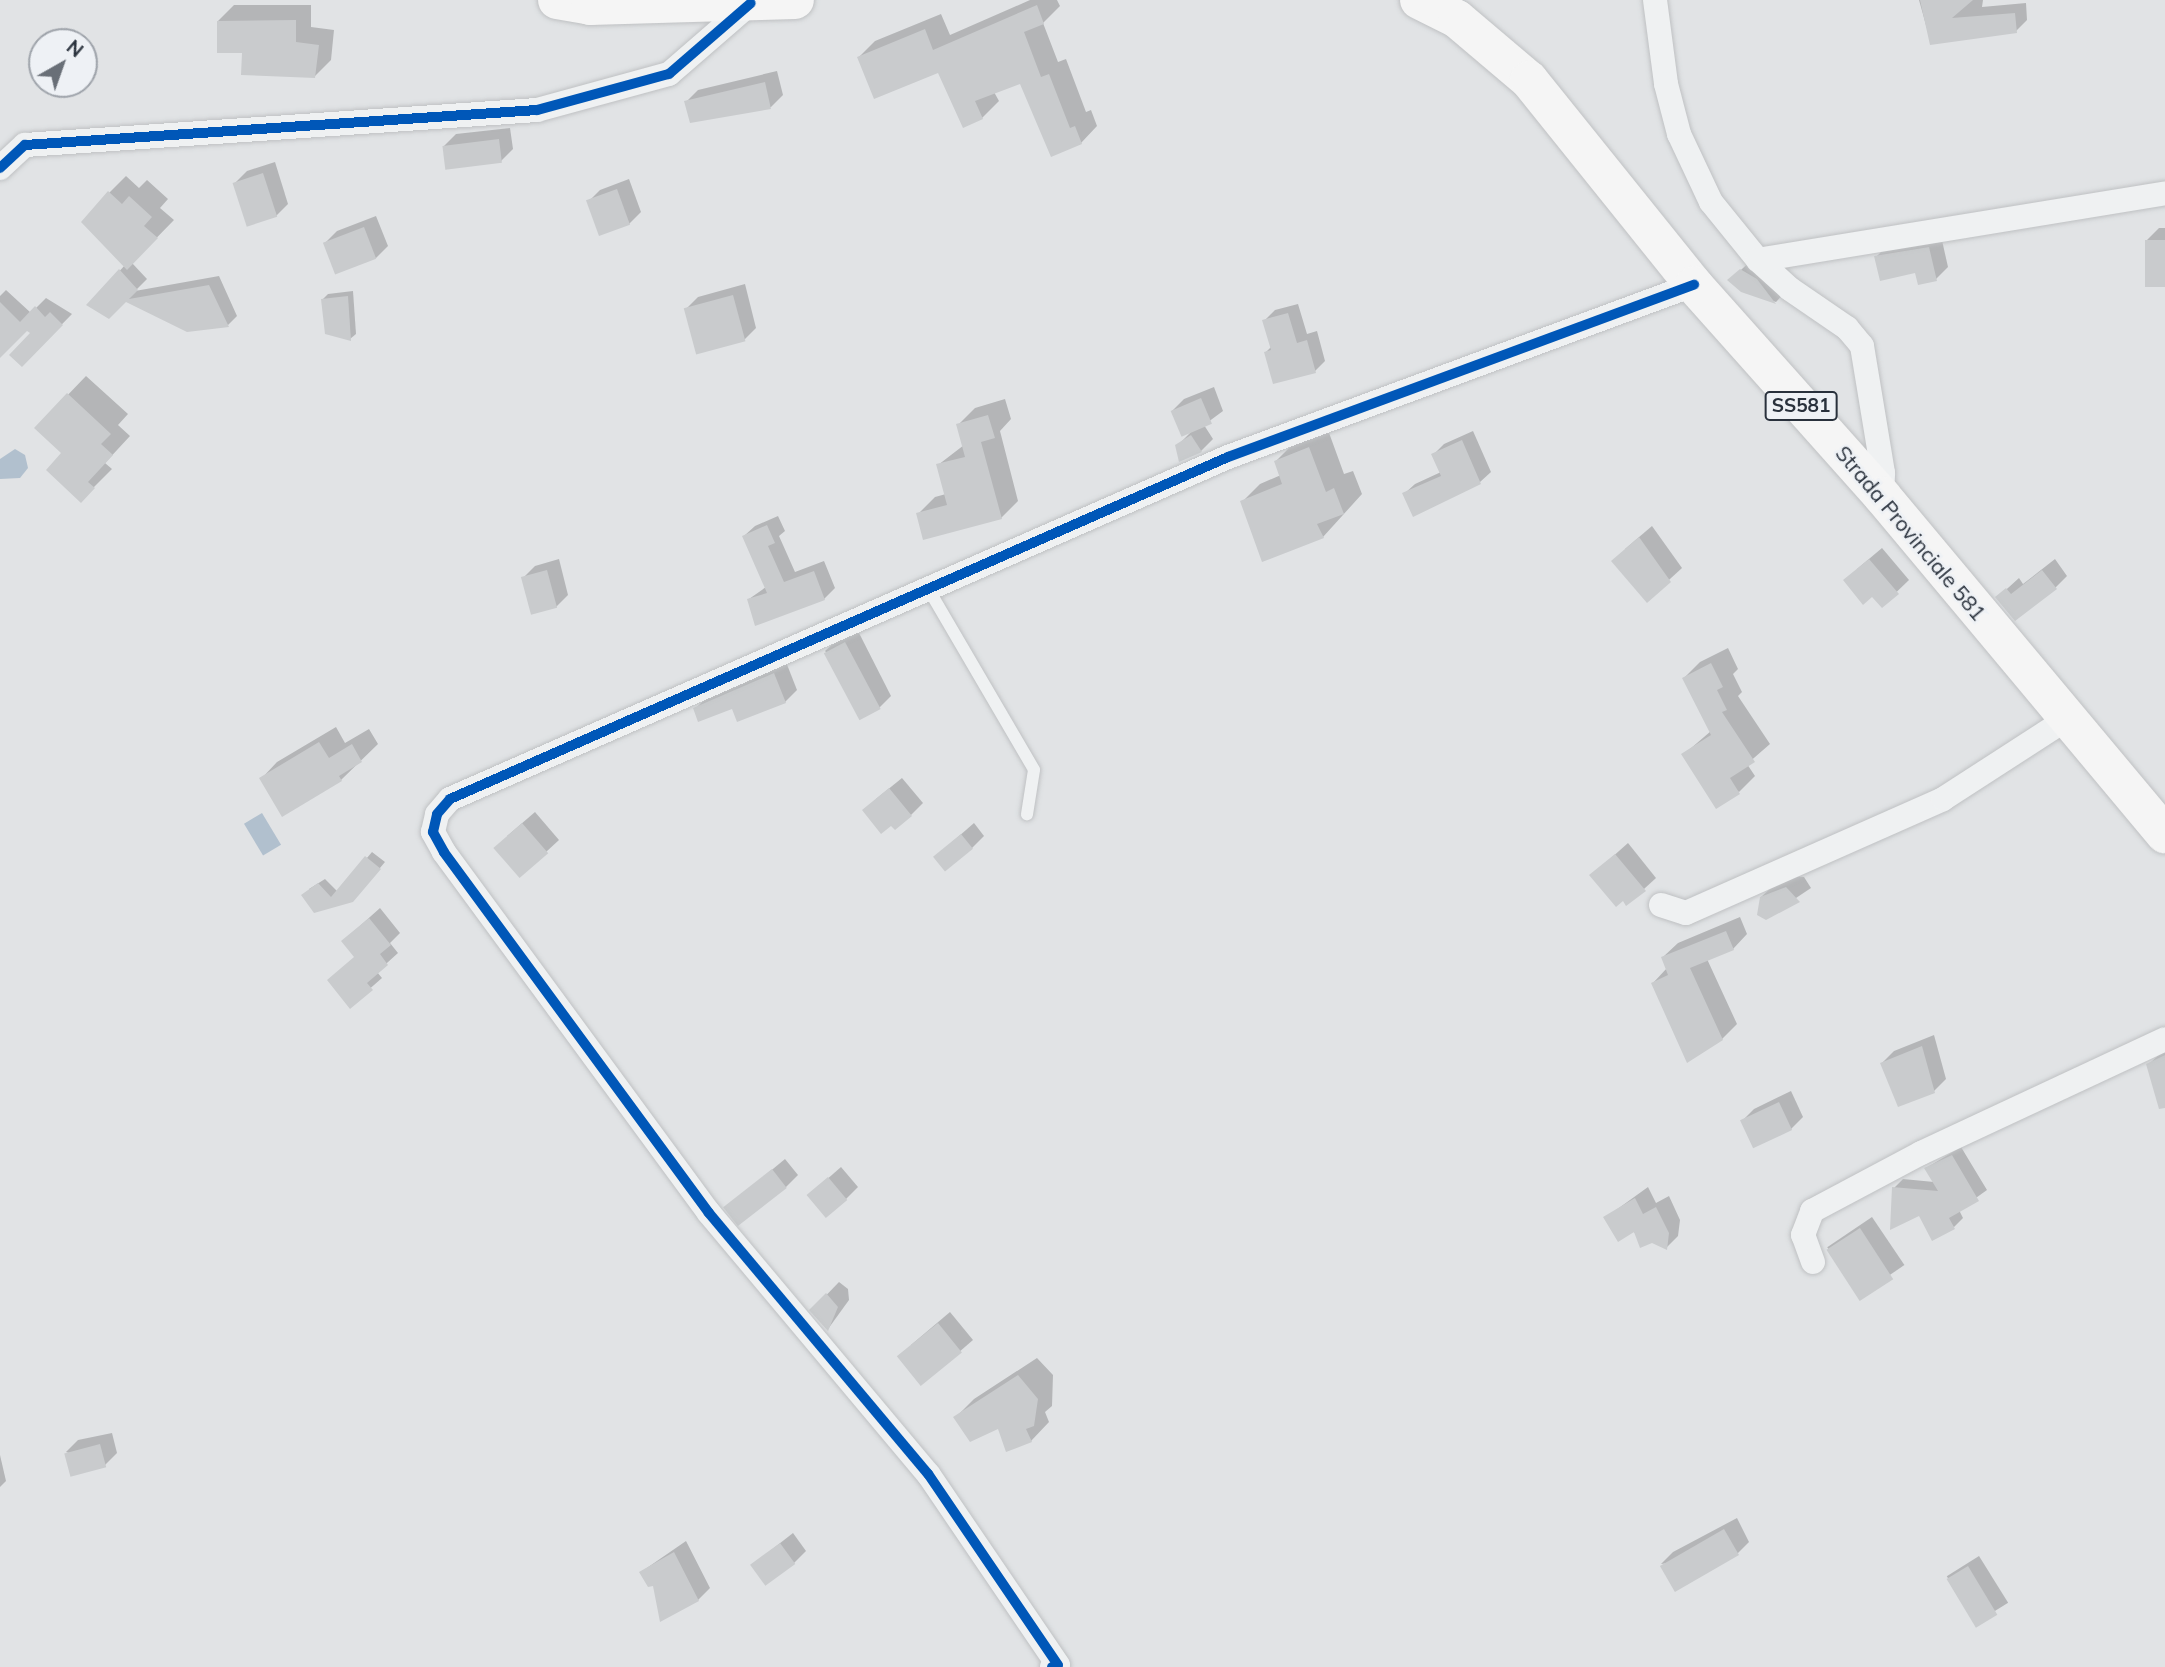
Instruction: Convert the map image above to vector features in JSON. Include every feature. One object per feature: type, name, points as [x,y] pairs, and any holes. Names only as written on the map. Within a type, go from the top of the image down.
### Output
[{"type":"main road","points":[[557,0],[590,6],[795,0]]},
{"type":"main road","name":"Strada Provinciale 581","points":[[1419,0],[1457,19],[1529,80],[1694,285],[1882,496],[2065,720],[2165,834]]},
{"type":"street","points":[[1655,0],[1666,84],[1679,135],[1711,202],[1758,260],[1790,289],[1847,328],[1863,346],[1884,472],[1882,496]]},
{"type":"street","points":[[0,168],[25,145],[537,110],[669,74],[751,3]]},
{"type":"street","points":[[1758,260],[2165,193]]},
{"type":"street","points":[[1052,1667],[1058,1665],[928,1474],[709,1213],[433,832],[437,814],[450,799],[1228,457],[1694,285]]},
{"type":"street","points":[[1661,905],[1686,913],[1943,799],[2065,720]]},
{"type":"street","points":[[1813,1262],[1803,1235],[1812,1211],[1921,1153],[2165,1039]]},
{"type":"lane","points":[[929,590],[1034,770],[1027,814]]},
{"type":"water","points":[[15,449],[25,455],[28,468],[20,478],[0,479],[0,459]]},
{"type":"water","points":[[262,813],[281,845],[263,856],[244,824]]},
{"type":"building","points":[[1920,0],[1973,0],[1952,18],[2015,13],[2017,33],[1930,45]]},
{"type":"building","points":[[1037,5],[1044,24],[1024,32],[1041,77],[1049,74],[1070,128],[1075,126],[1082,144],[1051,157],[1020,84],[975,101],[983,119],[963,128],[938,73],[874,99],[857,57],[925,29],[933,50]]},
{"type":"building","points":[[296,20],[296,42],[319,45],[315,78],[241,75],[242,53],[217,53],[217,21]]},
{"type":"building","points":[[765,82],[771,109],[690,123],[684,101]]},
{"type":"building","points":[[499,139],[502,163],[445,170],[442,146]]},
{"type":"building","points":[[263,173],[277,217],[247,227],[233,183]]},
{"type":"building","points":[[617,189],[630,225],[599,236],[586,200]]},
{"type":"building","points":[[108,191],[122,204],[129,196],[152,217],[144,226],[158,238],[127,270],[81,222]]},
{"type":"building","points":[[364,227],[376,259],[335,275],[323,243]]},
{"type":"building","points":[[2145,240],[2165,240],[2165,287],[2145,287]]},
{"type":"building","points":[[1929,247],[1937,281],[1918,285],[1915,273],[1880,281],[1874,256]]},
{"type":"building","points":[[119,269],[138,290],[129,299],[209,285],[229,327],[187,332],[126,302],[109,319],[86,305]]},
{"type":"building","points":[[1740,269],[1757,279],[1776,304],[1741,292],[1727,280]]},
{"type":"building","points":[[733,295],[745,341],[696,355],[684,308]]},
{"type":"building","points":[[348,296],[351,341],[325,334],[321,299]]},
{"type":"building","points":[[0,302],[20,322],[35,306],[45,317],[50,312],[63,325],[22,367],[9,355],[30,333],[27,331],[0,358]]},
{"type":"building","points":[[1288,313],[1297,343],[1307,340],[1316,373],[1273,384],[1264,352],[1271,350],[1262,320]]},
{"type":"building","points":[[67,393],[111,434],[101,444],[113,455],[88,482],[95,488],[81,503],[46,470],[61,453],[34,428]]},
{"type":"building","points":[[1201,398],[1212,424],[1182,437],[1171,411]]},
{"type":"building","points":[[988,415],[995,438],[981,442],[1002,519],[923,540],[916,513],[947,505],[936,464],[965,457],[956,424]]},
{"type":"building","points":[[1191,435],[1202,452],[1179,462],[1175,445]]},
{"type":"building","points":[[1462,440],[1481,484],[1413,517],[1402,493],[1441,476],[1431,454]]},
{"type":"building","points":[[1309,447],[1326,492],[1334,488],[1344,514],[1317,524],[1324,538],[1262,562],[1240,501],[1282,484],[1274,461]]},
{"type":"building","points":[[767,525],[775,543],[768,546],[784,582],[814,571],[825,600],[755,626],[747,599],[767,593],[742,536]]},
{"type":"building","points":[[1639,537],[1671,582],[1647,603],[1611,561]]},
{"type":"building","points":[[1869,559],[1899,594],[1882,608],[1872,597],[1863,605],[1843,580]]},
{"type":"building","points":[[547,570],[557,608],[531,615],[521,577]]},
{"type":"building","points":[[2042,570],[2057,589],[2015,621],[1995,597],[2006,588],[2011,594]]},
{"type":"building","points":[[845,642],[881,709],[859,720],[824,653]]},
{"type":"building","points":[[1711,663],[1723,687],[1717,690],[1727,710],[1722,712],[1755,762],[1730,778],[1740,794],[1716,809],[1681,754],[1711,735],[1682,678]]},
{"type":"building","points":[[774,673],[786,703],[737,722],[732,709],[698,722],[693,708]]},
{"type":"building","points":[[319,742],[329,758],[352,744],[362,762],[339,776],[342,781],[282,817],[259,778]]},
{"type":"building","points":[[889,788],[912,816],[895,830],[891,826],[881,834],[862,810]]},
{"type":"building","points":[[522,823],[548,853],[520,878],[493,848]]},
{"type":"building","points":[[961,834],[973,849],[945,871],[933,857]]},
{"type":"building","points":[[1615,854],[1646,891],[1626,906],[1623,901],[1616,907],[1589,875]]},
{"type":"building","points":[[365,856],[381,869],[353,902],[314,913],[301,895],[318,883],[331,897]]},
{"type":"building","points":[[1786,887],[1800,902],[1766,920],[1757,915],[1760,897]]},
{"type":"building","points":[[369,918],[391,945],[380,954],[388,965],[367,983],[373,990],[350,1009],[327,980],[354,957],[341,941]]},
{"type":"building","points":[[1726,931],[1734,950],[1690,968],[1723,1040],[1687,1063],[1651,983],[1668,975],[1661,957]]},
{"type":"building","points":[[1922,1046],[1935,1093],[1898,1107],[1880,1063]]},
{"type":"building","points":[[2165,1055],[2165,1108],[2159,1109],[2146,1064]]},
{"type":"building","points":[[1779,1102],[1792,1130],[1753,1148],[1740,1120]]},
{"type":"building","points":[[1952,1155],[1979,1201],[1949,1218],[1955,1229],[1932,1241],[1919,1216],[1890,1230],[1892,1187],[1938,1191],[1924,1168]]},
{"type":"building","points":[[772,1169],[787,1188],[738,1226],[723,1207]]},
{"type":"building","points":[[828,1177],[847,1200],[826,1218],[807,1195]]},
{"type":"building","points":[[1635,1198],[1643,1214],[1656,1207],[1669,1233],[1667,1250],[1652,1243],[1640,1248],[1634,1232],[1618,1242],[1603,1217]]},
{"type":"building","points":[[1860,1228],[1893,1279],[1860,1301],[1826,1250]]},
{"type":"building","points":[[826,1293],[838,1307],[828,1331],[809,1310]]},
{"type":"building","points":[[938,1323],[962,1353],[921,1386],[897,1356]]},
{"type":"building","points":[[1018,1375],[1038,1399],[1034,1426],[1026,1429],[1032,1442],[1006,1452],[998,1429],[970,1442],[953,1417]]},
{"type":"building","points":[[100,1444],[106,1467],[70,1477],[64,1454]]},
{"type":"building","points":[[1724,1529],[1739,1555],[1675,1592],[1660,1566]]},
{"type":"building","points":[[780,1543],[795,1564],[765,1586],[750,1565]]},
{"type":"building","points":[[674,1552],[699,1601],[660,1622],[653,1586],[648,1587],[639,1572]]},
{"type":"building","points":[[1968,1566],[1997,1615],[1976,1628],[1947,1579]]},
{"type":"cycle path","points":[[0,168],[25,145],[537,110],[669,74],[751,3]]},
{"type":"cycle path","points":[[1052,1667],[1058,1665],[928,1474],[709,1213],[444,852],[433,832],[437,814],[450,799],[1228,457],[1694,285]]}]
